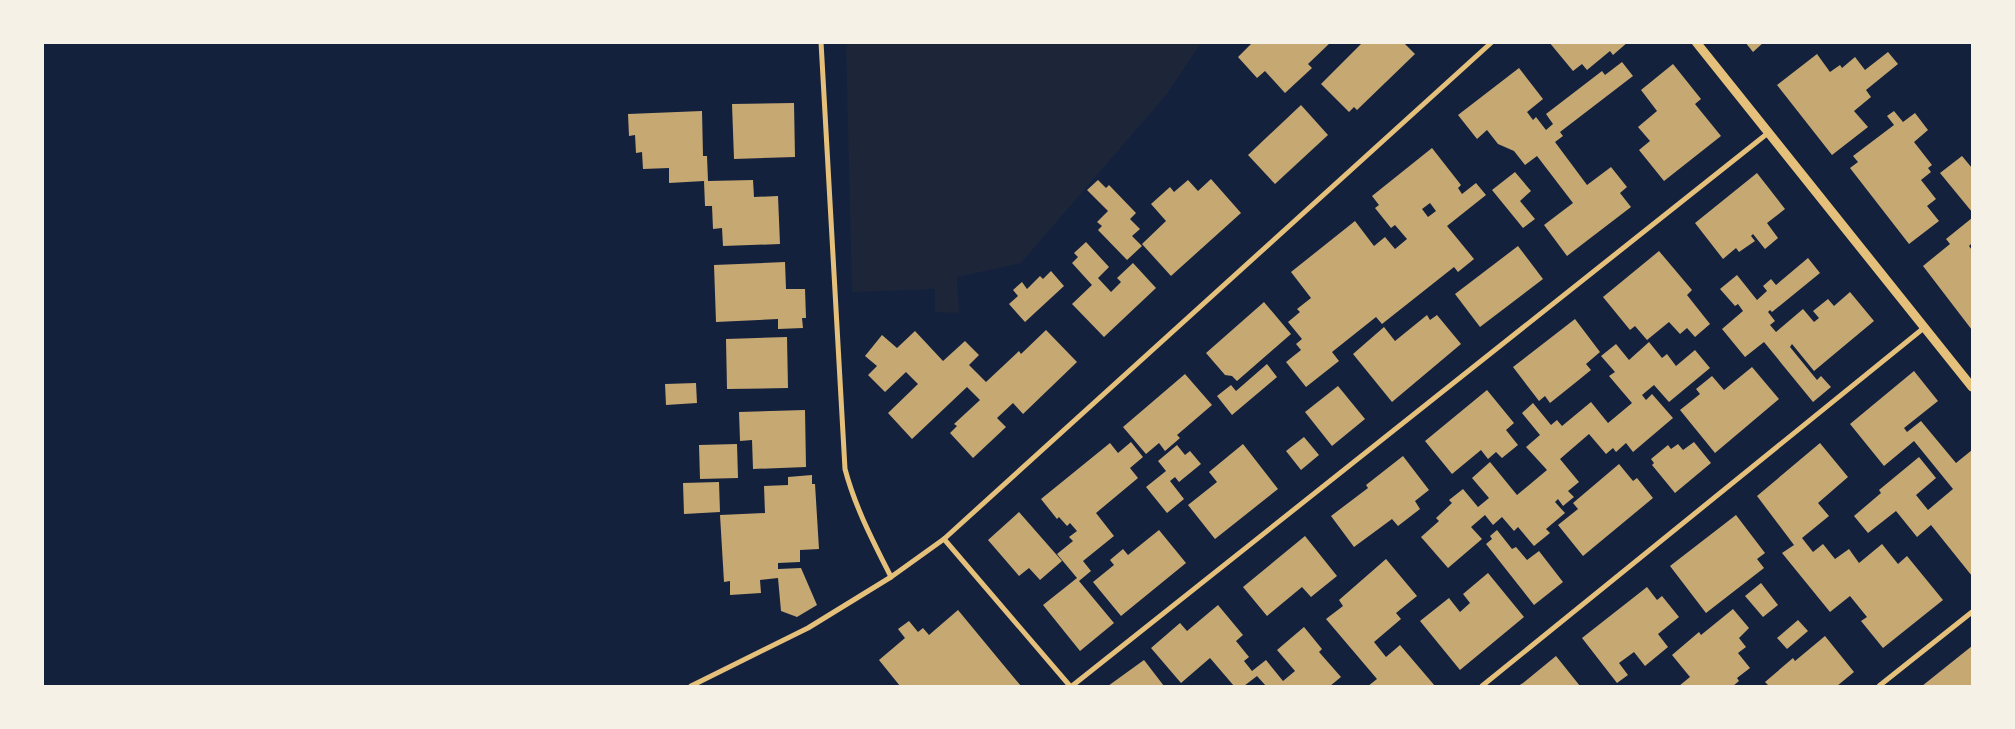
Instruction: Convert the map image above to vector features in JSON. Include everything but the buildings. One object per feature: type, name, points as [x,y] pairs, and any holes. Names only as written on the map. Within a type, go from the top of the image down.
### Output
[{"type":"street","points":[[821,42],[846,468],[852,495],[860,515],[892,576]]},
{"type":"street","points":[[691,686],[808,628],[892,576],[944,539],[1492,42]]},
{"type":"street","points":[[1696,42],[1972,386]]},
{"type":"street","points":[[944,539],[1071,686],[1768,133]]},
{"type":"street","points":[[1482,686],[1925,327]]},
{"type":"street","points":[[1879,686],[1972,612]]},
{"type":"shaded area","points":[[846,42],[1201,43],[1166,95],[1021,263],[957,277],[959,313],[935,312],[935,289],[852,292]]}]
